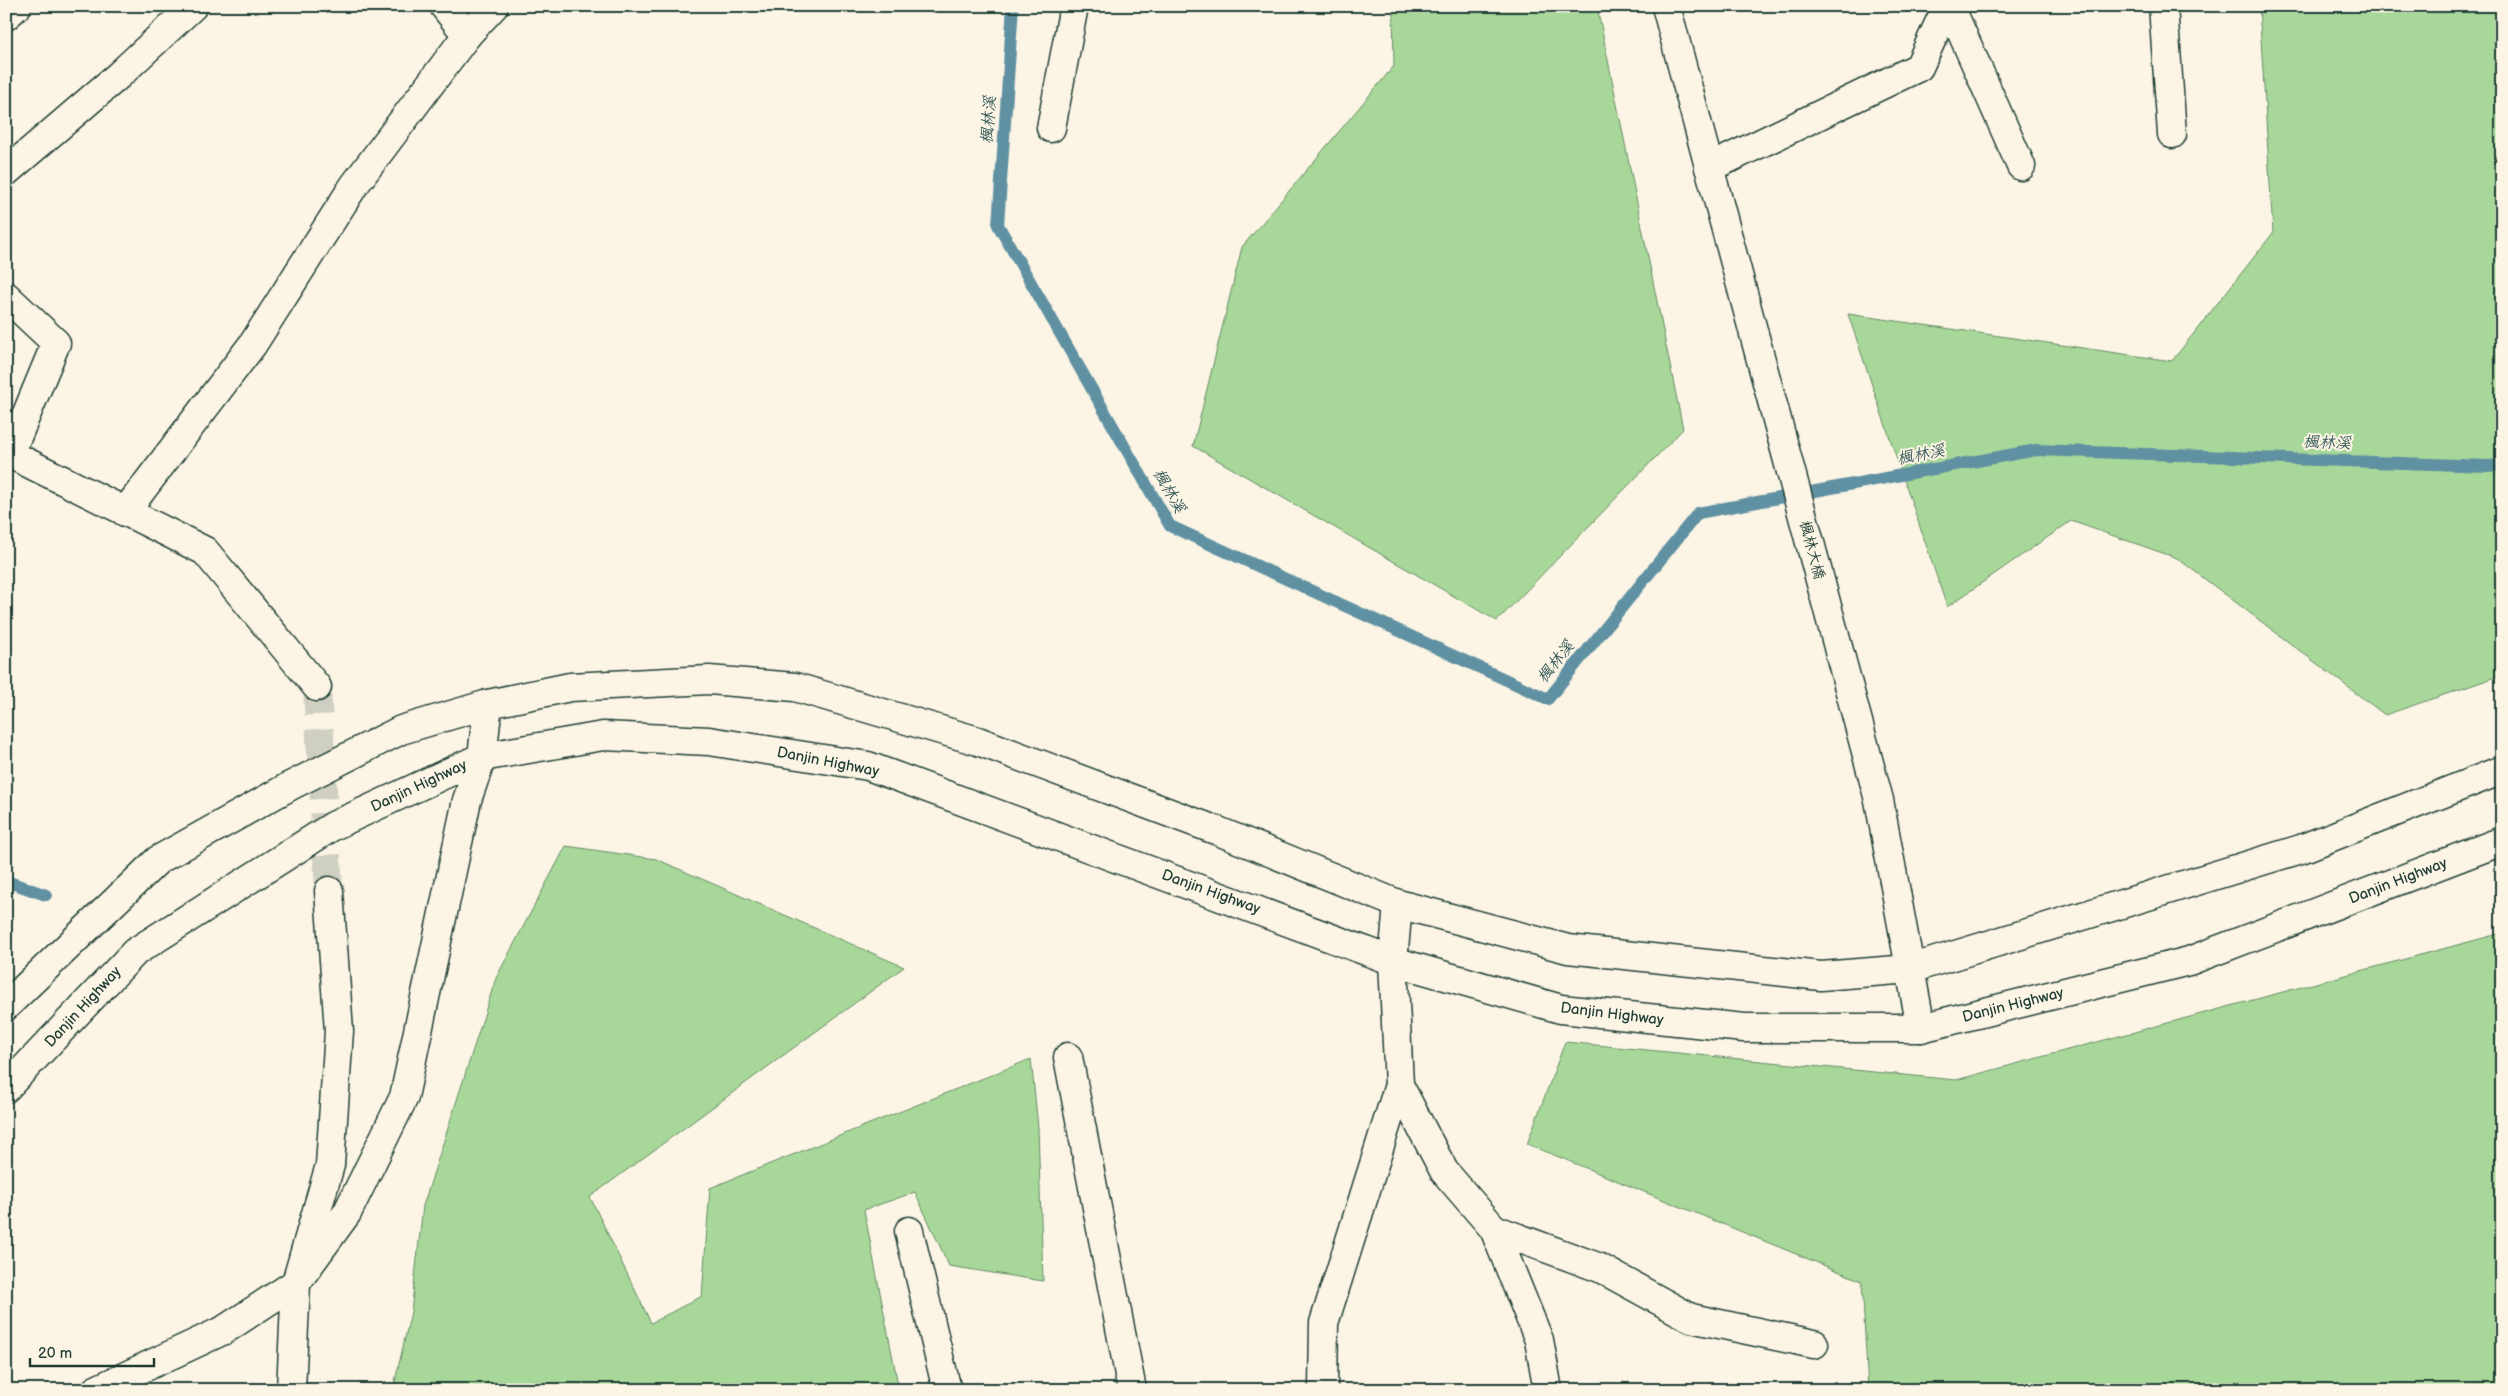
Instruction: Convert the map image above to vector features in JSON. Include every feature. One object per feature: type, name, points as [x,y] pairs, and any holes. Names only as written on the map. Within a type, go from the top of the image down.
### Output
[{"type":"main road","points":[[6,16],[17,6]]},
{"type":"main road","points":[[6,172],[118,75],[193,6]]},
{"type":"main road","points":[[444,6],[468,35]]},
{"type":"main road","points":[[125,512],[253,344],[354,187],[468,35],[494,6]]},
{"type":"main road","points":[[1051,128],[1074,6]]},
{"type":"main road","name":"楓林大橋","points":[[1666,6],[1879,800],[1920,1028]]},
{"type":"main road","points":[[1709,168],[1919,67],[1949,6]]},
{"type":"main road","points":[[1949,6],[2021,166]]},
{"type":"main road","points":[[2163,6],[2172,134]]},
{"type":"main road","points":[[6,296],[56,343],[10,454],[204,551],[317,687]]},
{"type":"main road","points":[[6,1006],[158,860],[290,786],[401,730],[488,704],[570,687],[709,680],[795,687],[978,741],[1218,831],[1398,904],[1568,949],[1822,976],[1910,970],[2301,849],[2502,770]]},
{"type":"main road","points":[[96,1390],[224,1330],[296,1283],[347,1214],[404,1097],[467,800],[482,757],[488,704]]},
{"type":"main road","name":"Danjin Highway","points":[[6,1088],[135,952],[333,826],[482,757],[603,736],[709,741],[868,766],[1393,961],[1561,1009],[1744,1028],[1920,1028],[2189,961],[2502,841]]},
{"type":"main road","points":[[291,1390],[296,1283],[330,1166],[339,1031],[329,891]]},
{"type":"main road","points":[[1323,1390],[1324,1323],[1399,1085],[1393,961],[1398,904]]},
{"type":"main road","points":[[1068,1056],[1132,1390]]},
{"type":"main road","points":[[1399,1085],[1444,1171],[1494,1228],[1539,1340],[1548,1390]]},
{"type":"main road","points":[[1494,1228],[1600,1268],[1691,1318],[1814,1344]]},
{"type":"main road","points":[[909,1231],[947,1390]]},
{"type":"green space","points":[[1393,6],[1597,6],[1683,429],[1497,621],[1193,446],[1242,247],[1394,66]]},
{"type":"green space","points":[[2259,6],[2502,6],[2502,675],[2385,715],[2177,558],[2071,521],[1947,607],[1848,314],[2172,361],[2273,233]]},
{"type":"green space","points":[[566,846],[656,859],[904,967],[590,1197],[651,1323],[702,1296],[710,1188],[1031,1059],[1038,1127],[1043,1281],[949,1266],[915,1192],[864,1210],[899,1390],[393,1390],[411,1312],[423,1206],[496,978]]},
{"type":"green space","points":[[2502,933],[2502,1390],[1868,1390],[1862,1281],[1527,1144],[1565,1042],[1956,1080]]},
{"type":"waterway","name":"楓林溪","points":[[1013,6],[998,225],[1170,526],[1548,699],[1698,513],[2036,450],[2502,465]]},
{"type":"waterway","points":[[6,881],[46,895]]},
{"type":"tunnel","points":[[317,687],[329,891]]}]
